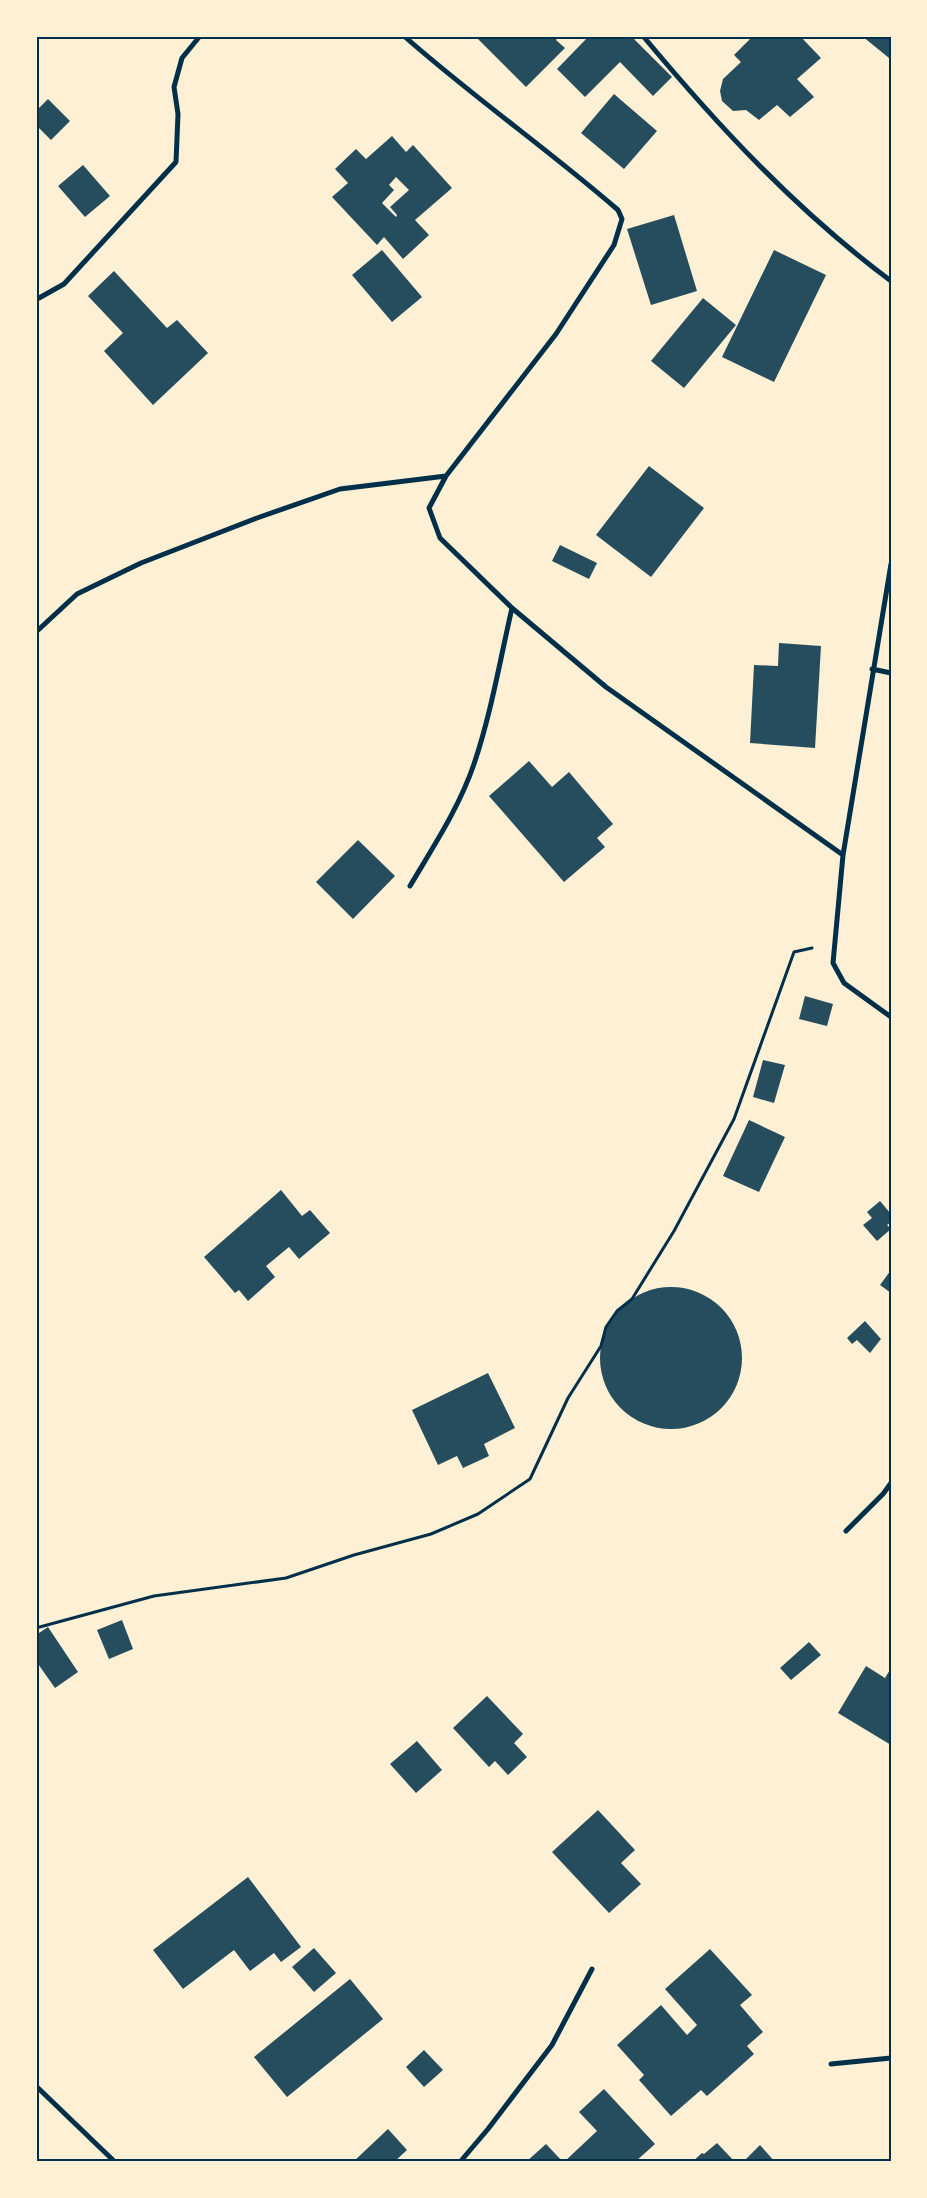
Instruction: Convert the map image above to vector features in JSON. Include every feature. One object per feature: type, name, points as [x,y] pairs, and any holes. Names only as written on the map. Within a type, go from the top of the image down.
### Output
[{"type":"street","points":[[36,297],[39,298],[64,284],[176,162],[178,114],[174,87],[182,58],[200,36]]},
{"type":"street","points":[[404,36],[448,75],[565,164],[618,210],[622,219],[614,245],[556,334],[446,476],[429,508],[440,538],[512,608],[606,687],[843,855]]},
{"type":"street","points":[[643,36],[691,94],[766,173],[856,256],[891,281]]},
{"type":"street","points":[[36,632],[77,594],[141,563],[256,518],[340,489],[446,476]]},
{"type":"street","points":[[891,564],[872,668],[843,855],[833,964],[844,983],[891,1016]]},
{"type":"street","points":[[410,886],[452,816],[474,764],[489,710],[512,608]]},
{"type":"street","points":[[872,668],[891,673]]},
{"type":"street","points":[[846,1531],[883,1494],[891,1483]]},
{"type":"street","points":[[460,2162],[488,2130],[552,2045],[592,1968]]},
{"type":"street","points":[[831,2064],[891,2058]]},
{"type":"street","points":[[36,2086],[115,2162]]},
{"type":"path","points":[[36,1628],[154,1596],[286,1578],[431,1534],[478,1514],[530,1479],[568,1398],[601,1346],[606,1327],[617,1311],[632,1299],[674,1231],[734,1119],[794,952],[812,948],[836,929]]},
{"type":"building","points":[[475,36],[559,36],[556,40],[565,48],[526,87]]},
{"type":"building","points":[[589,36],[631,36],[672,77],[653,96],[620,62],[585,97],[557,69]]},
{"type":"building","points":[[753,36],[759,36],[762,39],[765,36],[800,36],[821,58],[797,79],[814,97],[790,117],[777,105],[759,120],[746,110],[733,111],[722,101],[720,91],[723,79],[741,62],[734,55]]},
{"type":"building","points":[[862,36],[891,36],[891,56],[889,58]]},
{"type":"building","points":[[614,94],[657,131],[624,169],[581,133]]},
{"type":"building","points":[[48,99],[70,121],[51,140],[36,125],[36,111]]},
{"type":"building","points":[[392,136],[406,152],[413,145],[452,188],[415,220],[429,235],[403,259],[384,237],[377,245],[332,197],[348,183],[335,169],[356,149],[366,159]],"holes":[[[396,177],[409,190],[390,207],[397,215],[396,217],[382,203],[394,190],[389,185]]]},
{"type":"building","points":[[83,165],[110,196],[85,217],[58,186]]},
{"type":"building","points":[[674,215],[697,291],[651,305],[627,229]]},
{"type":"building","points":[[382,250],[422,297],[392,322],[352,275]]},
{"type":"building","points":[[774,250],[826,275],[774,382],[722,357]]},
{"type":"building","points":[[114,271],[167,328],[177,320],[208,353],[153,405],[104,351],[123,333],[88,296]]},
{"type":"building","points":[[703,298],[736,325],[684,388],[651,361]]},
{"type":"building","points":[[649,466],[704,508],[651,577],[596,535]]},
{"type":"building","points":[[560,545],[597,563],[589,579],[552,561]]},
{"type":"building","points":[[779,643],[821,646],[815,748],[750,743],[754,665],[778,666]]},
{"type":"building","points":[[529,761],[552,787],[569,772],[613,824],[597,838],[605,847],[564,882],[489,796]]},
{"type":"building","points":[[358,840],[395,876],[353,919],[316,882]]},
{"type":"building","points":[[805,996],[833,1004],[827,1026],[799,1019]]},
{"type":"building","points":[[763,1060],[785,1065],[774,1103],[753,1097]]},
{"type":"building","points":[[749,1120],[785,1137],[759,1192],[723,1176]]},
{"type":"building","points":[[281,1190],[302,1216],[310,1210],[330,1233],[299,1259],[289,1247],[266,1266],[275,1277],[248,1301],[239,1290],[235,1293],[204,1257]]},
{"type":"building","points":[[880,1201],[891,1214],[891,1222],[887,1225],[891,1229],[877,1241],[863,1225],[872,1218],[867,1212]]},
{"type":"building","points":[[891,1270],[891,1293],[880,1285]]},
{"type":"building","points":[[671,1287],[685,1288],[698,1293],[710,1299],[721,1308],[730,1319],[736,1331],[741,1344],[741,1372],[736,1385],[730,1397],[721,1408],[710,1417],[698,1423],[685,1428],[671,1429],[657,1428],[644,1423],[632,1417],[621,1408],[612,1397],[606,1385],[601,1372],[600,1358],[601,1344],[606,1331],[612,1319],[621,1308],[632,1299],[644,1293],[657,1288]]},
{"type":"building","points":[[865,1321],[881,1339],[870,1353],[857,1340],[852,1344],[847,1338]]},
{"type":"building","points":[[488,1373],[515,1428],[484,1444],[489,1456],[463,1468],[457,1456],[438,1465],[412,1410]]},
{"type":"building","points":[[122,1620],[133,1649],[109,1659],[97,1630]]},
{"type":"building","points":[[48,1627],[78,1672],[55,1688],[36,1661],[36,1635]]},
{"type":"building","points":[[809,1642],[821,1655],[791,1680],[780,1668]]},
{"type":"building","points":[[866,1666],[885,1678],[891,1668],[891,1745],[838,1713]]},
{"type":"building","points":[[487,1696],[523,1734],[514,1743],[527,1757],[508,1775],[495,1761],[489,1767],[453,1728]]},
{"type":"building","points":[[417,1741],[442,1770],[416,1793],[390,1764]]},
{"type":"building","points":[[598,1810],[635,1850],[621,1863],[641,1884],[609,1913],[552,1852]]},
{"type":"building","points":[[248,1877],[301,1947],[281,1962],[274,1953],[250,1971],[234,1950],[183,1989],[153,1950]]},
{"type":"building","points":[[314,1948],[336,1973],[314,1992],[292,1967]]},
{"type":"building","points":[[710,1949],[752,1995],[740,2005],[763,2032],[747,2046],[754,2054],[707,2096],[701,2090],[671,2116],[639,2080],[644,2075],[617,2045],[661,2005],[687,2035],[697,2025],[665,1989]]},
{"type":"building","points":[[350,1979],[383,2019],[287,2097],[254,2057]]},
{"type":"building","points":[[424,2050],[443,2070],[424,2087],[406,2067]]},
{"type":"building","points":[[604,2089],[655,2144],[635,2162],[564,2162],[597,2131],[579,2112]]},
{"type":"building","points":[[388,2129],[407,2150],[394,2162],[353,2162]]},
{"type":"building","points":[[717,2143],[735,2162],[692,2162],[702,2153],[704,2154]]},
{"type":"building","points":[[546,2144],[563,2162],[526,2162]]},
{"type":"building","points":[[760,2145],[775,2162],[743,2162]]}]
